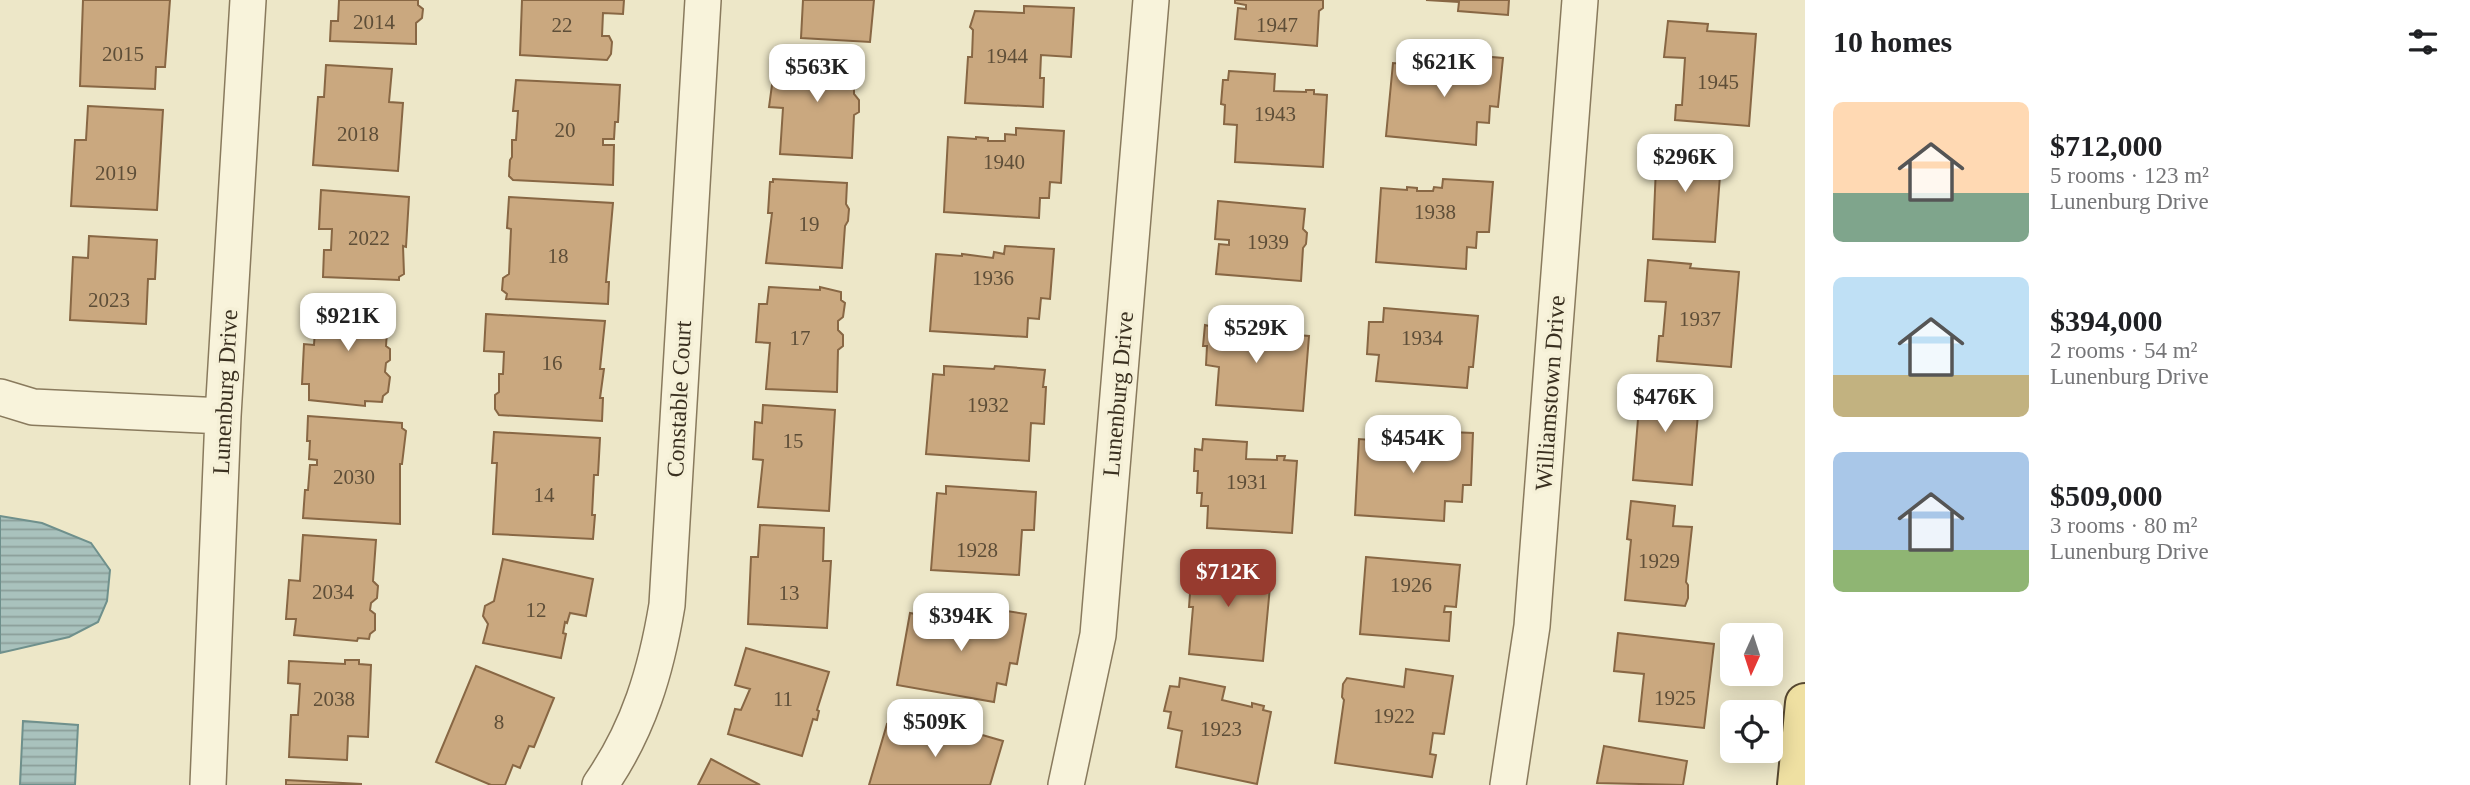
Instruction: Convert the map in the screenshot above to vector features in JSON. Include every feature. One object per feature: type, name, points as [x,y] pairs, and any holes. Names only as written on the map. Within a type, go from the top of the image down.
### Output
[{"type":"main road","points":[[1797,785],[1805,703]]},
{"type":"street","name":"Lunenburg Drive","points":[[208,785],[223,416],[248,0]]},
{"type":"street","name":"Constable Court","points":[[600,785],[614,764],[649,688],[667,605],[703,0]]},
{"type":"street","name":"Lunenburg Drive","points":[[1066,785],[1098,635],[1151,0]]},
{"type":"street","name":"Williamstown Drive","points":[[1508,785],[1532,626],[1580,0]]},
{"type":"street","points":[[0,397],[33,407],[223,416]]},
{"type":"water","points":[[0,516],[42,523],[91,543],[110,570],[107,601],[98,622],[69,637],[0,653]]},
{"type":"water","points":[[23,721],[78,725],[75,785],[20,785]]},
{"type":"building","points":[[83,0],[170,0],[165,67],[156,67],[155,89],[80,86]]},
{"type":"building","points":[[339,0],[418,0],[418,5],[423,9],[422,18],[416,23],[416,44],[330,41],[331,21],[338,21]]},
{"type":"building","points":[[522,0],[624,0],[623,14],[603,13],[602,36],[609,36],[612,42],[611,54],[607,60],[520,55]]},
{"type":"building","points":[[803,0],[874,0],[870,42],[801,38]]},
{"type":"building","points":[[1235,0],[1323,0],[1323,8],[1319,11],[1317,46],[1235,39],[1238,8],[1246,9],[1246,5],[1235,3]]},
{"type":"building","points":[[1426,0],[1509,0],[1508,15],[1458,11],[1459,2]]},
{"type":"building","points":[[1024,6],[1074,8],[1071,57],[1041,55],[1040,78],[1044,78],[1043,107],[965,103],[968,57],[972,57],[973,30],[970,27],[975,11],[1024,13]]},
{"type":"building","points":[[1668,21],[1708,24],[1707,31],[1756,34],[1749,126],[1675,120],[1676,105],[1682,105],[1685,58],[1664,57]]},
{"type":"building","points":[[827,52],[839,52],[839,57],[857,58],[856,63],[861,68],[860,82],[854,86],[854,94],[859,100],[859,112],[854,115],[852,158],[780,154],[783,108],[769,107],[774,70],[783,70],[783,54],[827,56]]},
{"type":"building","points":[[1456,54],[1503,58],[1498,107],[1490,106],[1489,123],[1477,122],[1476,145],[1386,136],[1393,63],[1446,67],[1446,60],[1455,61]]},
{"type":"building","points":[[326,65],[392,69],[389,102],[403,103],[398,171],[313,165],[318,97],[324,97]]},
{"type":"building","points":[[1229,71],[1275,74],[1274,91],[1314,90],[1314,94],[1327,95],[1323,167],[1235,162],[1237,125],[1224,124],[1225,105],[1221,104],[1223,80],[1228,80]]},
{"type":"building","points":[[516,80],[620,85],[614,139],[603,139],[603,145],[614,145],[613,185],[513,180],[509,176],[512,140],[516,140],[518,111],[513,111]]},
{"type":"building","points":[[88,106],[163,110],[157,210],[71,206],[75,140],[86,140]]},
{"type":"building","points":[[1016,128],[1064,131],[1061,183],[1050,182],[1049,198],[1040,198],[1039,218],[944,212],[948,137],[1005,141],[1005,134],[1016,135]]},
{"type":"building","points":[[1657,142],[1701,145],[1700,161],[1721,162],[1715,242],[1653,239]]},
{"type":"building","points":[[773,179],[847,183],[846,204],[849,209],[842,268],[766,263],[772,213],[768,213],[770,182],[773,182]]},
{"type":"building","points":[[1443,179],[1493,182],[1489,232],[1477,232],[1476,248],[1467,247],[1466,269],[1376,262],[1381,188],[1407,190],[1407,187],[1417,188],[1417,191],[1433,191],[1434,187],[1442,188]]},
{"type":"building","points":[[321,190],[409,197],[406,247],[403,246],[404,274],[399,280],[323,277],[324,250],[331,250],[332,229],[319,229]]},
{"type":"building","points":[[509,197],[613,203],[606,282],[609,282],[608,304],[506,299],[507,294],[502,290],[503,278],[509,274]]},
{"type":"building","points":[[1218,201],[1305,209],[1303,229],[1307,233],[1303,248],[1301,281],[1216,274],[1219,244],[1229,245],[1229,240],[1215,239]]},
{"type":"building","points":[[89,236],[157,240],[155,279],[148,279],[146,324],[70,320],[73,257],[88,258]]},
{"type":"building","points":[[1005,246],[1054,249],[1050,299],[1041,298],[1039,319],[1028,318],[1027,337],[930,331],[936,254],[993,258],[994,252],[1004,254]]},
{"type":"building","points":[[1648,260],[1691,264],[1690,268],[1739,272],[1731,367],[1657,361],[1659,336],[1663,336],[1666,302],[1645,301]]},
{"type":"building","points":[[769,287],[820,290],[820,287],[841,292],[841,300],[845,303],[843,317],[838,321],[838,330],[843,335],[843,346],[838,350],[837,392],[766,389],[770,343],[756,342],[759,304],[767,304]]},
{"type":"building","points":[[317,300],[389,303],[386,346],[390,349],[390,360],[386,363],[385,372],[390,377],[388,392],[383,396],[382,402],[365,401],[365,406],[309,400],[309,384],[302,384],[304,344],[314,345]]},
{"type":"building","points":[[1384,308],[1478,316],[1473,367],[1469,367],[1467,388],[1376,381],[1379,355],[1367,354],[1369,322],[1383,322]]},
{"type":"building","points":[[486,314],[605,321],[600,369],[604,369],[600,398],[603,398],[602,421],[499,415],[495,409],[495,395],[499,392],[499,374],[503,374],[504,352],[484,351]]},
{"type":"building","points":[[1211,315],[1258,318],[1257,332],[1309,336],[1303,411],[1216,405],[1219,367],[1206,365],[1207,346],[1203,346],[1205,325],[1209,326]]},
{"type":"building","points":[[944,366],[1045,370],[1044,424],[1031,423],[1029,461],[926,454],[933,374],[944,375]]},
{"type":"building","points":[[1637,380],[1683,384],[1681,400],[1699,402],[1692,485],[1633,480],[1638,419],[1634,419]]},
{"type":"building","points":[[763,405],[835,410],[829,511],[758,507],[763,460],[753,459],[755,422],[762,423]]},
{"type":"building","points":[[308,416],[402,423],[402,428],[406,431],[400,464],[400,524],[303,518],[310,465],[317,465],[317,460],[309,459]]},
{"type":"building","points":[[1427,431],[1473,433],[1471,485],[1463,485],[1462,502],[1445,501],[1444,521],[1355,515],[1359,439],[1384,441],[1384,438],[1416,442],[1417,435],[1427,436]]},
{"type":"building","points":[[494,432],[600,438],[598,475],[594,475],[593,539],[493,534],[497,463],[492,463]]},
{"type":"building","points":[[1203,439],[1247,442],[1246,459],[1277,460],[1277,456],[1285,456],[1284,460],[1297,461],[1292,533],[1207,528],[1208,506],[1201,506],[1202,493],[1197,493],[1198,471],[1194,471],[1195,449],[1202,450]]},
{"type":"building","points":[[946,486],[1036,492],[1034,530],[1022,530],[1019,575],[931,570],[937,493],[946,494]]},
{"type":"building","points":[[1631,501],[1675,506],[1673,526],[1692,527],[1686,582],[1688,598],[1685,606],[1625,600],[1631,540],[1627,539]]},
{"type":"building","points":[[760,525],[824,528],[823,561],[831,561],[827,628],[748,624],[751,557],[758,557]]},
{"type":"building","points":[[303,535],[376,540],[373,581],[378,586],[377,598],[371,603],[370,610],[375,614],[375,630],[369,639],[358,638],[357,641],[294,635],[296,619],[286,619],[289,580],[300,581]]},
{"type":"building","points":[[1193,553],[1239,557],[1237,573],[1271,576],[1263,661],[1189,654],[1193,607],[1189,607]]},
{"type":"building","points":[[1366,557],[1460,565],[1456,607],[1445,606],[1444,612],[1451,612],[1449,641],[1360,634]]},
{"type":"building","points":[[503,559],[593,579],[586,616],[570,613],[567,623],[565,622],[563,633],[566,634],[561,658],[483,643],[488,624],[483,616],[485,606],[494,601]]},
{"type":"building","points":[[981,607],[1026,614],[1017,664],[1010,663],[1006,685],[997,683],[994,702],[897,685],[910,613],[936,618],[937,613],[965,620],[965,616],[979,619]]},
{"type":"building","points":[[1618,633],[1714,644],[1704,728],[1639,721],[1644,674],[1614,671]]},
{"type":"building","points":[[746,648],[829,672],[817,710],[817,720],[813,719],[802,756],[728,734],[735,709],[741,710],[750,689],[735,685]]},
{"type":"building","points":[[345,660],[359,660],[359,664],[371,665],[368,737],[348,736],[347,760],[289,757],[291,715],[298,715],[300,684],[288,683],[289,661],[345,664]]},
{"type":"building","points":[[476,666],[554,698],[534,747],[529,746],[520,768],[513,765],[505,785],[491,785],[436,762]]},
{"type":"building","points":[[1406,669],[1453,676],[1444,734],[1433,733],[1430,754],[1436,755],[1432,777],[1335,763],[1344,700],[1343,684],[1347,678],[1404,687]]},
{"type":"building","points":[[1180,678],[1225,687],[1222,700],[1252,707],[1252,703],[1264,706],[1263,710],[1271,712],[1257,784],[1176,767],[1182,731],[1168,728],[1171,712],[1164,711],[1170,686],[1179,687]]},
{"type":"building","points":[[887,724],[925,733],[925,736],[942,741],[943,736],[955,739],[958,728],[1003,741],[990,785],[869,785]]},
{"type":"building","points":[[1604,746],[1687,761],[1683,785],[1597,783]]},
{"type":"building","points":[[711,759],[760,785],[698,785]]},
{"type":"building","points":[[286,780],[361,784],[361,785],[286,785]]}]
